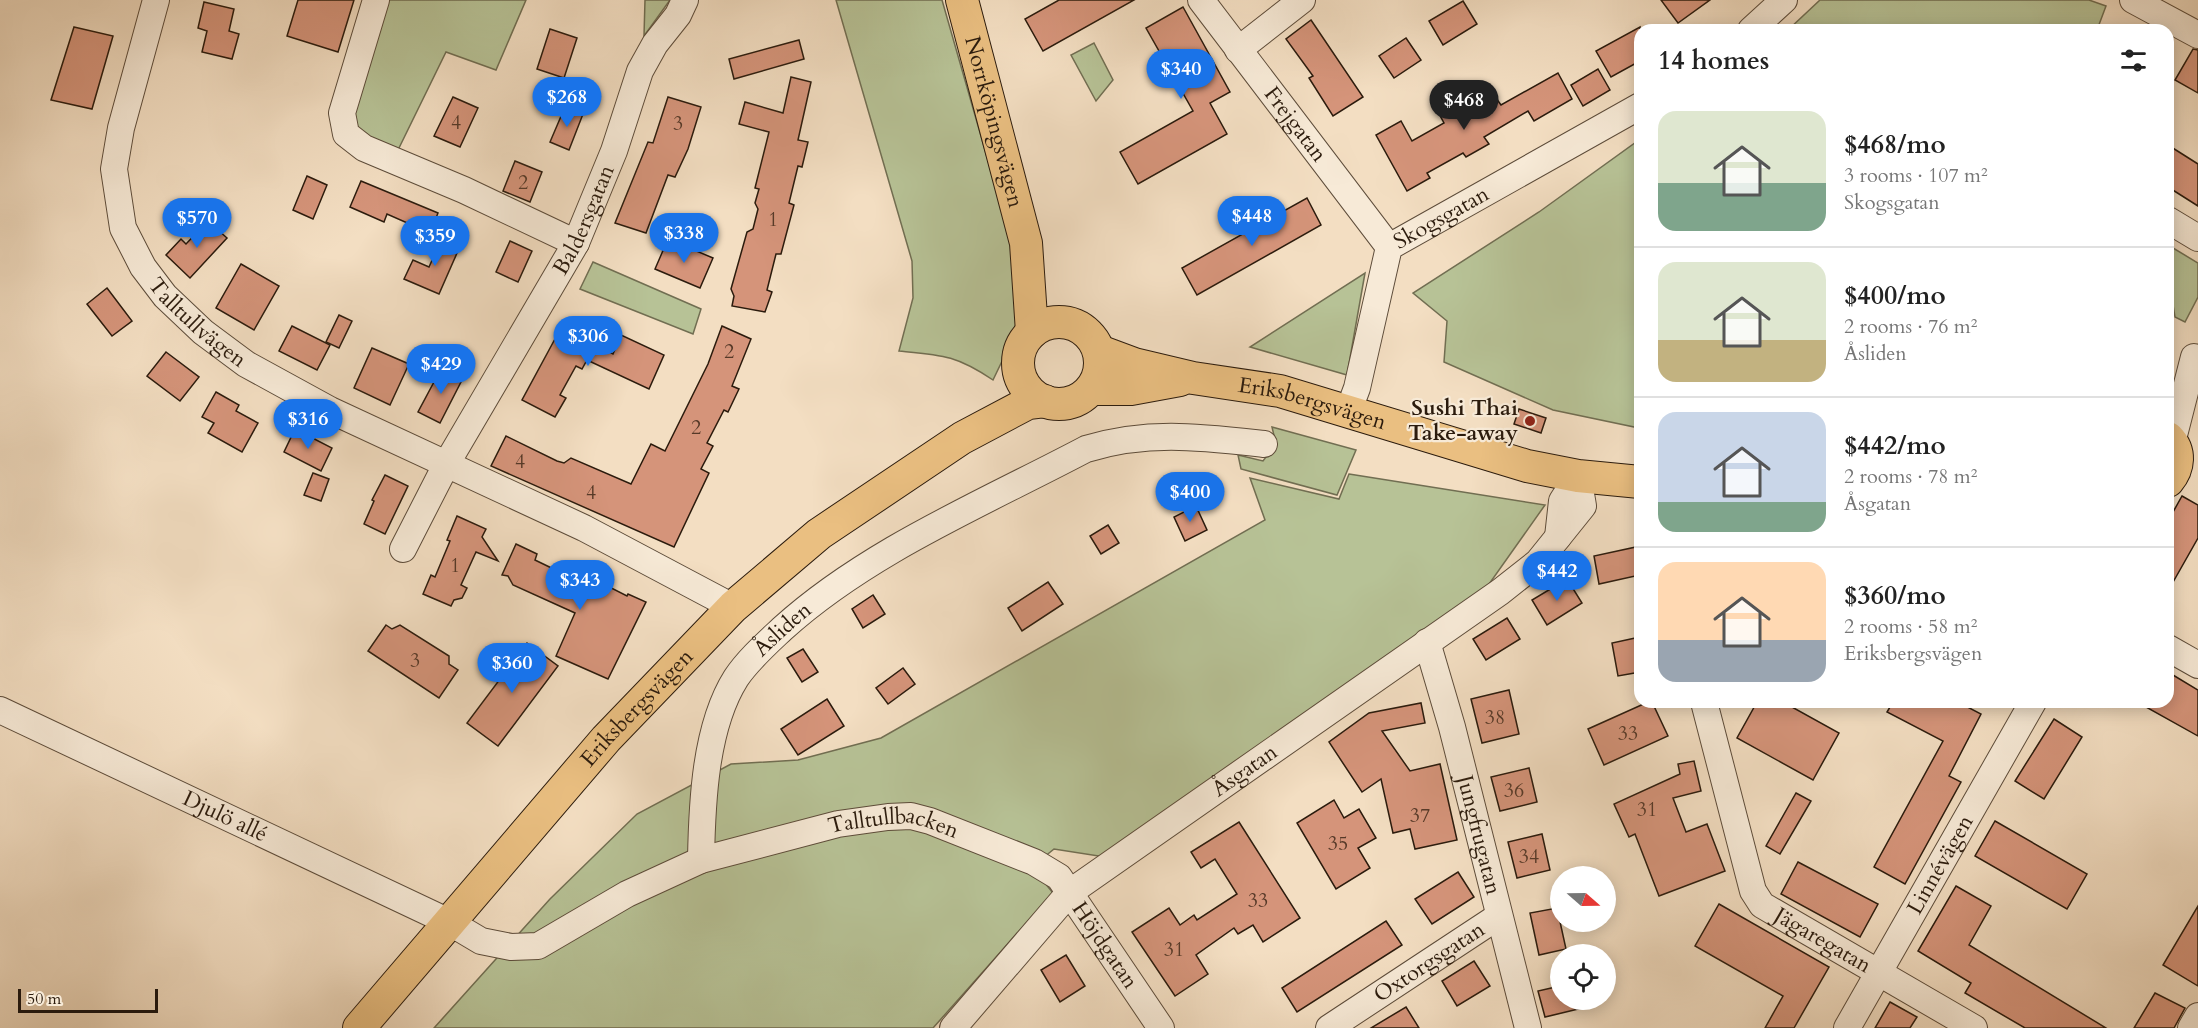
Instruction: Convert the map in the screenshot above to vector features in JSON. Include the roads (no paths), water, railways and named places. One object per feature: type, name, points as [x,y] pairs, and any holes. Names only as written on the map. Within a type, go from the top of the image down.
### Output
[{"type":"main road","name":"Norrköpingsvägen","points":[[962,0],[1026,243],[1032,332]]},
{"type":"main road","name":"Norrköpingsvägen","points":[[1026,243],[1067,323]]},
{"type":"main road","points":[[1049,323],[1067,323],[1088,335],[1098,351],[1099,369],[1092,389],[1065,404],[1045,402],[1029,391],[1019,369],[1022,348],[1032,332],[1049,323]]},
{"type":"main road","name":"Eriksbergsvägen","points":[[1098,351],[1134,364],[1193,378],[1280,392],[1527,466],[1578,476],[1634,481]]},
{"type":"main road","name":"Eriksbergsvägen","points":[[962,438],[1019,369]]},
{"type":"main road","name":"Eriksbergsvägen","points":[[1092,389],[1131,389],[1193,378]]},
{"type":"main road","name":"Eriksbergsvägen","points":[[359,1028],[606,739],[733,607],[819,534],[962,438],[1028,404],[1045,402]]},
{"type":"main road","points":[[2174,473],[2178,446]]},
{"type":"main road","points":[[2174,479],[2198,473]]},
{"type":"street","name":"Talltullvägen","points":[[156,0],[121,128],[114,169],[123,228],[143,267],[165,296],[203,332],[246,364],[330,410],[584,528],[733,607]]},
{"type":"street","points":[[376,0],[342,113],[346,134],[364,148],[576,243]]},
{"type":"street","name":"Baldersgatan","points":[[403,549],[447,463],[576,243],[614,151],[640,71],[655,44],[678,15],[685,0]]},
{"type":"street","name":"Frejgatan","points":[[1201,0],[1389,247]]},
{"type":"street","points":[[1238,50],[1302,0]]},
{"type":"street","points":[[1757,24],[1784,0]]},
{"type":"street","points":[[2133,0],[2198,35]]},
{"type":"street","name":"Skogsgatan","points":[[1348,412],[1357,388],[1389,247],[1634,109]]},
{"type":"street","points":[[2174,224],[2198,238]]},
{"type":"street","points":[[2174,387],[2196,353]]},
{"type":"street","points":[[2178,446],[2196,353]]},
{"type":"street","name":"Åsliden","points":[[700,860],[702,811],[708,758],[717,723],[735,679],[760,650],[788,624],[856,570],[1086,449],[1120,439],[1159,435],[1193,436],[1264,444]]},
{"type":"street","name":"Åsgatan","points":[[953,1028],[1069,893],[1500,592],[1538,562],[1558,537],[1562,501],[1578,476]]},
{"type":"street","name":"Jungfrugatan","points":[[1427,642],[1450,718],[1528,1028]]},
{"type":"street","points":[[2174,651],[2198,665]]},
{"type":"street","name":"Jägaregatan","points":[[1706,708],[1753,891],[1762,905],[1974,1028]]},
{"type":"street","name":"Linnévägen","points":[[1847,1028],[2030,708]]},
{"type":"street","name":"Djulö allé","points":[[0,710],[449,922]]},
{"type":"street","name":"Talltullbacken","points":[[700,860],[838,824],[911,816],[1039,864],[1059,877],[1069,893]]},
{"type":"street","points":[[449,922],[481,941],[511,947],[538,946],[627,894],[700,860]]},
{"type":"street","name":"Höjdgatan","points":[[1069,893],[1161,1028]]},
{"type":"street","name":"Oxtorgsgatan","points":[[1329,1028],[1499,916]]},
{"type":"street","points":[[2191,1028],[2198,1016]]},
{"type":"place","name":"Sushi Thai Take-away","points":[[1530,421]]}]
